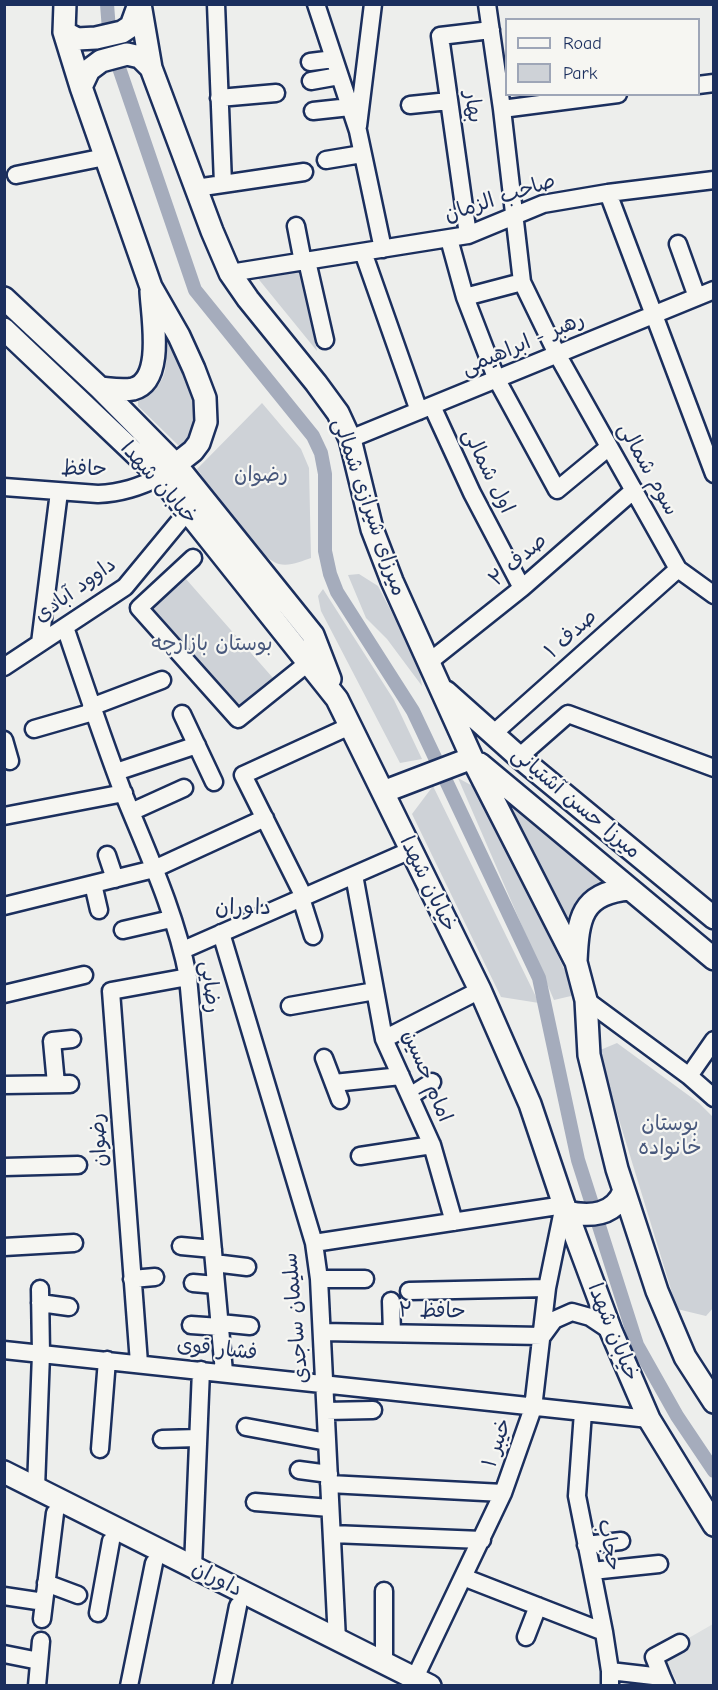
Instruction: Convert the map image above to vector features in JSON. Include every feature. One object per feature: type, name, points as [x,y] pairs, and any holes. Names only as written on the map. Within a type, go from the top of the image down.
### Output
[{"type":"main road","points":[[62,16],[77,39],[96,38],[122,32],[131,26],[140,4]]},
{"type":"main road","name":"میرزای شیرازی شمالی","points":[[140,4],[152,68],[230,273],[339,413],[350,439],[372,529],[392,581],[440,686],[465,761]]},
{"type":"main road","points":[[62,16],[81,87],[150,287],[179,336],[205,398],[204,433],[193,451],[168,471]]},
{"type":"main road","points":[[81,87],[89,70],[101,61],[127,54],[140,57],[152,68]]},
{"type":"main road","points":[[100,388],[121,390],[135,388],[146,382],[152,370],[154,352],[150,287]]},
{"type":"main road","name":"خیابان شهدا","points":[[4,298],[100,388],[195,506],[313,634],[315,658],[480,990],[530,1104],[565,1208],[611,1331],[649,1419],[714,1525]]},
{"type":"main road","name":"خیابان شهدا","points":[[4,329],[168,471]]},
{"type":"main road","name":"میرزا حسن آشتیانی","points":[[440,686],[519,757],[714,918]]},
{"type":"main road","points":[[383,792],[465,761],[576,962],[586,1000],[590,1055],[617,1169],[657,1291],[685,1357],[714,1402]]},
{"type":"main road","name":"میرزا حسن آشتیانی","points":[[465,761],[543,817],[714,959]]},
{"type":"main road","points":[[543,817],[565,795]]},
{"type":"main road","points":[[576,962],[577,935],[585,910],[592,901],[603,894],[629,890]]},
{"type":"main road","points":[[565,1208],[589,1215],[604,1212],[613,1208],[620,1201],[624,1191]]},
{"type":"main road","name":"داوران","points":[[4,1472],[384,1663],[413,1684]]},
{"type":"main road","name":"داوران","points":[[4,1488],[238,1606],[413,1684]]},
{"type":"street","points":[[316,4],[358,131],[383,249]]},
{"type":"street","points":[[358,131],[373,4]]},
{"type":"street","points":[[221,5],[219,98],[223,184]]},
{"type":"street","name":"سوم شمالی","points":[[490,5],[491,30],[522,282],[557,354],[678,569],[714,595]]},
{"type":"street","name":"بهار","points":[[468,235],[440,36],[491,30]]},
{"type":"street","points":[[310,62],[334,59]]},
{"type":"street","points":[[311,81],[339,76]]},
{"type":"street","points":[[219,98],[276,93]]},
{"type":"street","points":[[502,109],[603,96]]},
{"type":"street","points":[[410,105],[449,101]]},
{"type":"street","points":[[312,111],[350,107]]},
{"type":"street","points":[[326,160],[362,154]]},
{"type":"street","points":[[16,175],[105,157]]},
{"type":"street","points":[[196,188],[304,172]]},
{"type":"street","name":"صاحب الزمان","points":[[230,273],[468,235],[543,204],[608,193],[714,180]]},
{"type":"street","points":[[608,193],[714,474]]},
{"type":"street","points":[[295,226],[325,340]]},
{"type":"street","points":[[449,239],[465,297],[496,380],[557,490],[609,447]]},
{"type":"street","points":[[678,244],[696,297]]},
{"type":"street","name":"اول شمالی","points":[[363,252],[425,409],[522,588]]},
{"type":"street","points":[[465,297],[522,282]]},
{"type":"street","name":"رهبر - ابراهیمی","points":[[350,439],[714,290]]},
{"type":"street","name":"حافظ","points":[[4,487],[112,494],[137,488],[168,471]]},
{"type":"street","name":"صدف ۲","points":[[429,662],[522,588],[634,490]]},
{"type":"street","points":[[40,643],[59,492]]},
{"type":"street","name":"داوود آبادی","points":[[4,667],[125,587],[195,506]]},
{"type":"street","points":[[193,558],[139,608],[238,719],[315,658]]},
{"type":"street","name":"صدف ۱","points":[[494,733],[678,569]]},
{"type":"street","name":"رضایی","points":[[65,627],[92,710],[183,950],[188,976],[224,1372]]},
{"type":"street","points":[[34,729],[92,710],[162,680]]},
{"type":"street","points":[[182,714],[214,782]]},
{"type":"street","points":[[519,757],[568,714],[714,768]]},
{"type":"street","points":[[313,936],[303,898],[243,775],[350,726]]},
{"type":"street","points":[[6,734],[10,761]]},
{"type":"street","points":[[116,772],[197,745]]},
{"type":"street","points":[[131,812],[184,788]]},
{"type":"street","points":[[4,816],[124,793]]},
{"type":"street","points":[[4,906],[154,869],[265,818]]},
{"type":"street","points":[[183,950],[411,850]]},
{"type":"street","points":[[107,855],[115,879]]},
{"type":"street","name":"امام حسین","points":[[354,875],[384,1039],[432,1145],[454,1222]]},
{"type":"street","points":[[93,884],[99,910]]},
{"type":"street","points":[[123,930],[171,919]]},
{"type":"street","name":"سلیمان ساجدی","points":[[221,933],[314,1243],[319,1279],[337,1640]]},
{"type":"street","points":[[4,994],[84,975]]},
{"type":"street","name":"رضوان","points":[[139,1363],[111,991],[188,976]]},
{"type":"street","points":[[384,1039],[480,990]]},
{"type":"street","points":[[290,1006],[375,991]]},
{"type":"street","points":[[586,1000],[689,1076],[714,1098]]},
{"type":"street","points":[[4,1085],[63,1084],[52,1041],[72,1039]]},
{"type":"street","points":[[689,1076],[714,1040]]},
{"type":"street","points":[[324,1058],[340,1100]]},
{"type":"street","points":[[334,1083],[401,1076]]},
{"type":"street","points":[[410,1096],[432,1082]]},
{"type":"street","points":[[360,1156],[432,1145]]},
{"type":"street","points":[[4,1167],[78,1165]]},
{"type":"street","points":[[314,1243],[565,1208]]},
{"type":"street","name":"خیبر ۱","points":[[413,1684],[503,1493],[533,1407],[548,1288],[565,1208]]},
{"type":"street","points":[[4,1247],[74,1243]]},
{"type":"street","points":[[181,1246],[247,1267]]},
{"type":"street","points":[[132,1279],[155,1277]]},
{"type":"street","points":[[319,1279],[365,1279]]},
{"type":"street","points":[[193,1283],[216,1285]]},
{"type":"street","points":[[409,1291],[548,1288]]},
{"type":"street","points":[[36,1488],[41,1354],[40,1296],[69,1307]]},
{"type":"street","points":[[391,1301],[392,1333]]},
{"type":"street","points":[[542,1336],[554,1320],[572,1312],[590,1317],[611,1331]]},
{"type":"street","points":[[191,1325],[250,1326]]},
{"type":"street","name":"حافظ ۲","points":[[322,1332],[542,1336]]},
{"type":"street","name":"فشار قوی","points":[[4,1350],[649,1419]]},
{"type":"street","points":[[100,1449],[107,1360]]},
{"type":"street","points":[[193,1567],[201,1370]]},
{"type":"street","points":[[326,1411],[373,1410]]},
{"type":"street","name":"حجاب","points":[[583,1412],[577,1496],[604,1632],[610,1678]]},
{"type":"street","points":[[246,1427],[327,1442]]},
{"type":"street","points":[[162,1439],[198,1438]]},
{"type":"street","points":[[299,1470],[329,1479],[503,1493]]},
{"type":"street","points":[[255,1502],[330,1508]]},
{"type":"street","points":[[42,1619],[55,1513]]},
{"type":"street","points":[[332,1534],[482,1540]]},
{"type":"street","points":[[98,1613],[89,1592],[111,1541]]},
{"type":"street","points":[[586,1545],[621,1541]]},
{"type":"street","points":[[129,1686],[154,1563]]},
{"type":"street","points":[[592,1571],[659,1564]]},
{"type":"street","points":[[463,1576],[604,1632]]},
{"type":"street","points":[[46,1583],[89,1592]]},
{"type":"street","points":[[384,1591],[384,1663]]},
{"type":"street","points":[[4,1596],[44,1602]]},
{"type":"street","points":[[222,1686],[238,1606]]},
{"type":"street","points":[[526,1637],[538,1606]]},
{"type":"street","points":[[37,1686],[40,1641]]},
{"type":"street","points":[[610,1678],[664,1682],[654,1657],[680,1643]]},
{"type":"street","points":[[4,1654],[39,1660]]},
{"type":"shaded area","points":[[713,1624],[713,1685],[679,1685],[661,1654]]},
{"type":"green space","points":[[298,269],[317,351],[256,276]]},
{"type":"green space","points":[[163,323],[205,408],[186,444],[178,445],[138,406],[138,400],[152,392],[164,376],[166,353]]},
{"type":"green space","name":"رضوان","points":[[262,403],[301,449],[309,468],[311,558],[291,564],[279,564],[258,549],[235,522],[197,469]]},
{"type":"green space","points":[[359,574],[378,586],[418,663],[422,686],[387,639],[366,618],[348,575]]},
{"type":"green space","name":"بوستان بازارچه","points":[[186,579],[273,678],[239,708],[151,609]]},
{"type":"green space","points":[[323,589],[394,700],[422,759],[400,763],[321,611],[318,596]]},
{"type":"green space","points":[[458,778],[480,790],[575,992],[571,996],[554,1000]]},
{"type":"green space","points":[[433,786],[539,1003],[501,997],[412,814]]},
{"type":"green space","points":[[509,803],[607,883],[582,894],[567,919]]},
{"type":"green space","name":"بوستان خانواده","points":[[617,1043],[699,1103],[713,1117],[714,1307],[706,1316],[677,1309],[598,1051]]},
{"type":"waterway","points":[[107,4],[109,30],[116,59],[195,290],[313,436],[321,453],[325,474],[325,551],[330,574],[337,592],[413,711],[539,978],[578,1160],[637,1345],[677,1416],[714,1471]]},
{"type":"district","name":"داوران","points":[[243,908]]}]
